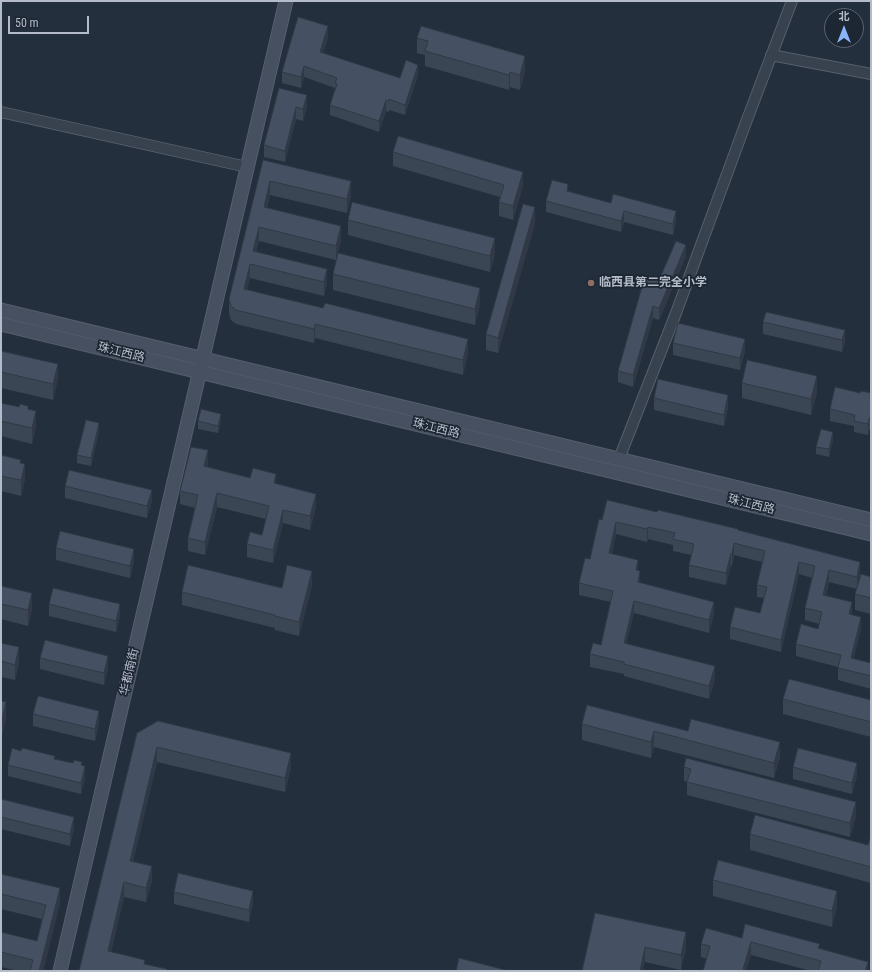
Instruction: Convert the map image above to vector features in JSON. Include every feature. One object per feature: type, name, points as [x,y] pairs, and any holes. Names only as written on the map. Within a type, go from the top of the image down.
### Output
[{"type":"main road","name":"华都南街","points":[[60,971],[286,1]]},
{"type":"main road","name":"珠江西路","points":[[1,310],[871,520]]},
{"type":"main road","name":"珠江西路","points":[[1,324],[871,534]]},
{"type":"street","points":[[619,459],[676,313],[792,1]]},
{"type":"street","points":[[771,55],[871,74]]},
{"type":"street","points":[[1,112],[247,167]]},
{"type":"building","points":[[298,17],[328,26],[320,52],[400,78],[406,60],[418,65],[405,105],[389,99],[389,101],[386,100],[379,121],[330,105],[337,84],[335,83],[337,78],[304,66],[301,77],[282,72]]},
{"type":"building","points":[[421,26],[525,56],[520,75],[510,72],[509,75],[425,51],[428,41],[417,38]]},
{"type":"building","points":[[279,88],[307,95],[303,109],[296,107],[285,151],[264,145]]},
{"type":"building","points":[[398,136],[523,172],[513,206],[499,202],[504,185],[393,152]]},
{"type":"building","points":[[263,160],[351,181],[347,199],[270,181],[264,207],[341,226],[336,246],[259,227],[253,251],[327,269],[324,282],[250,264],[244,289],[323,308],[325,303],[468,339],[463,360],[315,324],[314,329],[236,310],[231,306],[229,299]]},
{"type":"building","points":[[552,180],[568,184],[567,191],[611,203],[613,194],[676,211],[673,224],[624,211],[621,221],[546,201]]},
{"type":"building","points":[[352,202],[495,238],[490,256],[348,220]]},
{"type":"building","points":[[523,204],[535,207],[498,338],[486,334]]},
{"type":"building","points":[[676,241],[686,245],[659,308],[653,306],[633,375],[618,371],[645,276],[659,280]]},
{"type":"building","points":[[338,253],[480,288],[475,309],[333,274]]},
{"type":"building","points":[[766,312],[845,330],[842,340],[763,322]]},
{"type":"building","points":[[678,323],[745,339],[740,358],[673,343]]},
{"type":"building","points":[[1,351],[58,364],[53,384],[1,372]]},
{"type":"building","points":[[747,360],[817,376],[811,399],[742,383]]},
{"type":"building","points":[[658,379],[728,395],[724,415],[654,398]]},
{"type":"building","points":[[835,387],[860,393],[861,391],[871,393],[871,419],[869,418],[868,424],[854,421],[855,415],[830,409]]},
{"type":"building","points":[[1,403],[19,407],[20,404],[28,406],[28,409],[36,411],[32,428],[1,421]]},
{"type":"building","points":[[201,409],[221,414],[218,426],[198,421]]},
{"type":"building","points":[[86,420],[99,423],[91,458],[77,455]]},
{"type":"building","points":[[821,429],[833,432],[829,449],[816,447]]},
{"type":"building","points":[[191,447],[208,450],[204,466],[250,478],[253,468],[276,474],[274,483],[316,494],[310,516],[283,510],[273,550],[247,544],[250,532],[262,535],[269,506],[217,493],[205,542],[188,538],[198,495],[180,491]]},
{"type":"building","points":[[1,455],[21,460],[20,463],[25,464],[21,480],[1,476]]},
{"type":"building","points":[[69,470],[152,490],[147,506],[65,486]]},
{"type":"building","points":[[607,500],[657,512],[658,510],[738,529],[860,562],[857,577],[829,570],[823,595],[852,602],[849,614],[861,617],[851,658],[871,663],[871,676],[838,668],[841,655],[796,644],[801,624],[818,629],[822,612],[805,608],[815,566],[799,562],[781,640],[730,627],[735,607],[760,613],[767,587],[757,585],[765,551],[734,543],[726,573],[689,565],[694,544],[673,539],[675,533],[616,522],[609,553],[638,560],[636,570],[640,571],[638,582],[714,602],[709,620],[634,601],[624,643],[715,666],[709,686],[590,654],[593,643],[601,645],[613,591],[579,583],[585,558],[590,559],[599,519],[602,520]]},
{"type":"building","points":[[60,531],[134,549],[130,566],[56,548]]},
{"type":"building","points":[[188,565],[282,588],[287,565],[312,571],[299,622],[182,592]]},
{"type":"building","points":[[861,574],[871,577],[871,598],[855,594]]},
{"type":"building","points":[[1,586],[32,593],[28,610],[1,604]]},
{"type":"building","points":[[53,588],[120,604],[116,621],[49,604]]},
{"type":"building","points":[[45,640],[108,656],[104,673],[40,658]]},
{"type":"building","points":[[1,643],[19,647],[15,665],[1,661]]},
{"type":"building","points":[[789,679],[871,700],[871,722],[783,699]]},
{"type":"building","points":[[38,696],[99,711],[95,729],[33,714]]},
{"type":"building","points":[[1,701],[6,702],[2,719],[1,719]]},
{"type":"building","points":[[587,705],[688,731],[691,719],[780,742],[774,763],[654,731],[651,742],[582,724]]},
{"type":"building","points":[[158,721],[291,753],[285,778],[157,747],[130,861],[152,866],[146,888],[124,882],[108,951],[145,960],[144,964],[167,969],[166,971],[79,971],[137,733]]},
{"type":"building","points":[[12,748],[21,751],[22,748],[43,753],[55,756],[54,759],[73,763],[74,760],[82,762],[81,765],[85,766],[81,783],[8,765]]},
{"type":"building","points":[[798,748],[857,763],[852,783],[793,767]]},
{"type":"building","points":[[686,758],[856,802],[850,823],[687,782],[691,769],[684,767]]},
{"type":"building","points":[[1,799],[74,817],[70,834],[1,817]]},
{"type":"building","points":[[755,815],[868,845],[871,835],[871,867],[750,834]]},
{"type":"building","points":[[718,860],[837,891],[832,911],[713,880]]},
{"type":"building","points":[[178,873],[253,891],[249,910],[174,892]]},
{"type":"building","points":[[1,874],[60,888],[39,971],[30,971],[33,960],[1,952],[1,932],[37,941],[46,905],[1,894]]},
{"type":"building","points":[[595,913],[686,932],[681,955],[645,947],[640,971],[582,971]]},
{"type":"building","points":[[745,924],[820,944],[818,948],[868,962],[865,971],[818,971],[821,961],[751,942],[743,969],[749,971],[703,971],[710,946],[701,944],[706,928],[742,938]]},
{"type":"building","points":[[459,958],[509,971],[456,971]]},
{"type":"place","name":"临西县第二完全小学","points":[[591,283]]}]
